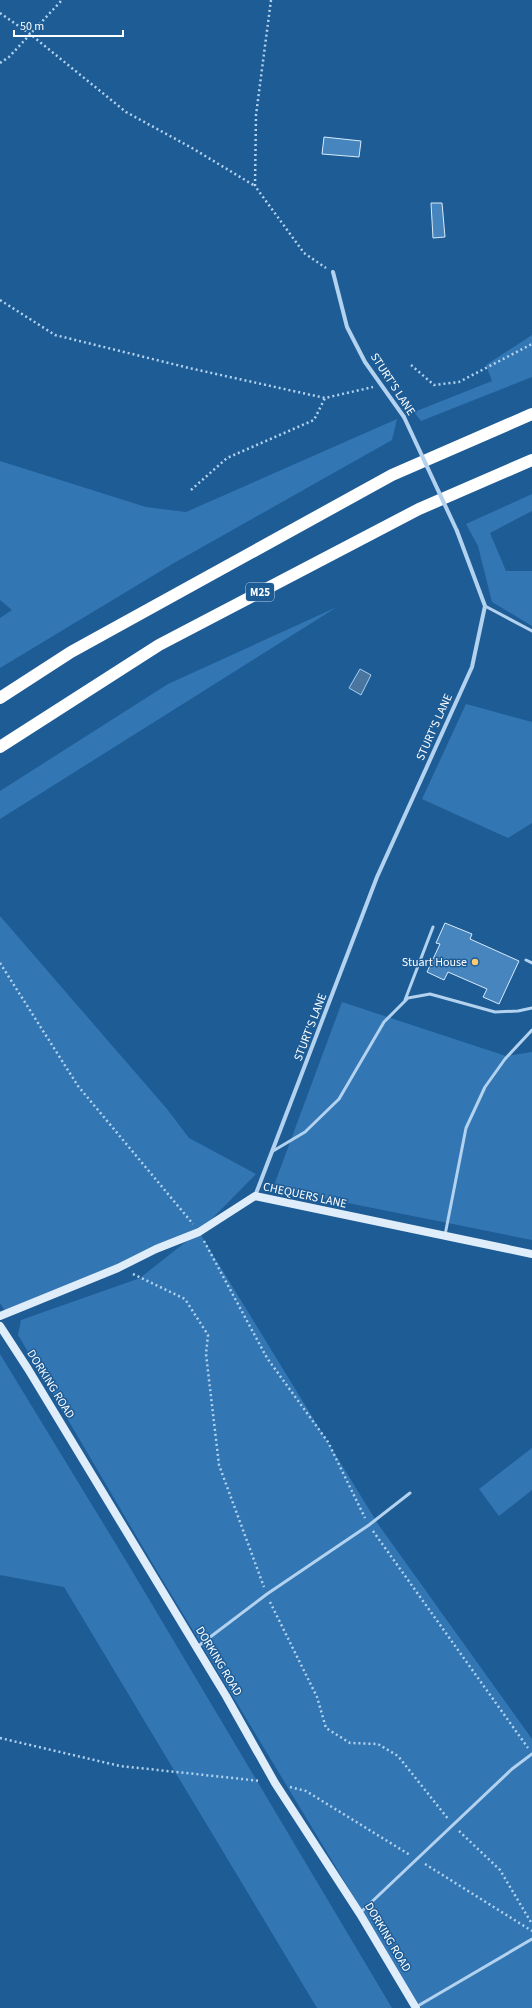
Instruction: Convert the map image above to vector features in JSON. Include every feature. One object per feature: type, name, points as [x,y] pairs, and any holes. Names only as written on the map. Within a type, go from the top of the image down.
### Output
[{"type":"highway","points":[[0,698],[71,652],[392,475],[532,414]]},
{"type":"highway","name":"M25","points":[[0,747],[159,645],[419,509],[532,460]]},
{"type":"main road","name":"CHEQUERS LANE","points":[[0,1316],[118,1268],[156,1249],[199,1232],[255,1196],[532,1254]]},
{"type":"main road","name":"DORKING ROAD","points":[[0,1326],[197,1647],[275,1783],[360,1914],[416,2007]]},
{"type":"street","name":"STURT'S LANE","points":[[255,1196],[377,877],[472,667],[485,606],[457,531],[404,417],[365,362],[347,327],[333,272]]},
{"type":"lane","points":[[485,606],[532,631]]},
{"type":"lane","points":[[405,1001],[434,927]]},
{"type":"lane","points":[[526,960],[532,963]]},
{"type":"lane","points":[[273,1150],[305,1132],[339,1099],[384,1022],[408,998],[430,994],[495,1012],[518,1011],[532,1008]]},
{"type":"lane","points":[[445,1236],[466,1128],[485,1086],[505,1059],[532,1030]]},
{"type":"lane","points":[[197,1647],[266,1594],[368,1526],[410,1493]]},
{"type":"lane","points":[[360,1914],[512,1769],[532,1753]]},
{"type":"lane","points":[[416,2007],[532,1939]]},
{"type":"path","points":[[0,63],[9,57],[62,0]]},
{"type":"path","points":[[255,186],[256,115],[272,0]]},
{"type":"path","points":[[0,13],[30,34],[126,112],[192,148],[255,186],[304,253],[333,272]]},
{"type":"path","points":[[0,300],[55,335],[189,368],[325,398],[382,385]]},
{"type":"path","points":[[411,365],[434,385],[459,382],[532,344]]},
{"type":"path","points":[[191,490],[227,458],[314,420],[325,398]]},
{"type":"path","points":[[0,963],[78,1086],[199,1232],[267,1358],[328,1442],[368,1526],[532,1753]]},
{"type":"path","points":[[118,1268],[185,1299],[208,1335],[206,1354],[219,1465],[266,1594],[317,1696],[326,1728],[350,1743],[378,1744],[398,1756],[453,1825],[500,1870],[532,1924]]},
{"type":"path","points":[[0,1738],[120,1766],[275,1783],[306,1791],[532,1931]]},
{"type":"shaded area","points":[[532,335],[532,377],[421,421],[414,412],[492,381],[486,365]]},
{"type":"shaded area","points":[[397,419],[392,440],[174,563],[0,668],[0,618],[12,610],[0,600],[0,461],[146,507],[186,512]]},
{"type":"shaded area","points":[[532,494],[532,511],[490,533],[506,571],[532,571],[532,626],[492,602],[478,546],[466,524]]},
{"type":"shaded area","points":[[337,607],[0,819],[0,791],[168,684]]},
{"type":"shaded area","points":[[360,669],[371,675],[361,695],[349,688]]},
{"type":"shaded area","points":[[466,704],[532,722],[532,823],[508,838],[422,799]]},
{"type":"shaded area","points":[[0,916],[167,1109],[189,1138],[256,1174],[199,1232],[378,1524],[532,1739],[532,2008],[421,2008],[154,1566],[18,1335],[21,1320],[140,1278],[197,1233],[7,1314],[0,1303]]},
{"type":"shaded area","points":[[342,1002],[506,1056],[532,1052],[532,1240],[273,1188]]},
{"type":"shaded area","points":[[0,1354],[128,1564],[392,2008],[317,2008],[64,1587],[0,1575]]},
{"type":"shaded area","points":[[532,1448],[532,1490],[499,1516],[479,1489]]},
{"type":"building","points":[[324,137],[361,141],[359,157],[322,154]]},
{"type":"building","points":[[431,203],[442,203],[445,237],[433,238]]},
{"type":"building","name":"Stuart House","points":[[445,923],[472,934],[470,939],[519,961],[499,1004],[483,997],[487,989],[448,972],[444,980],[427,972],[440,944],[436,943]]},
{"type":"place","name":"Stuart House","points":[[475,962]]}]
